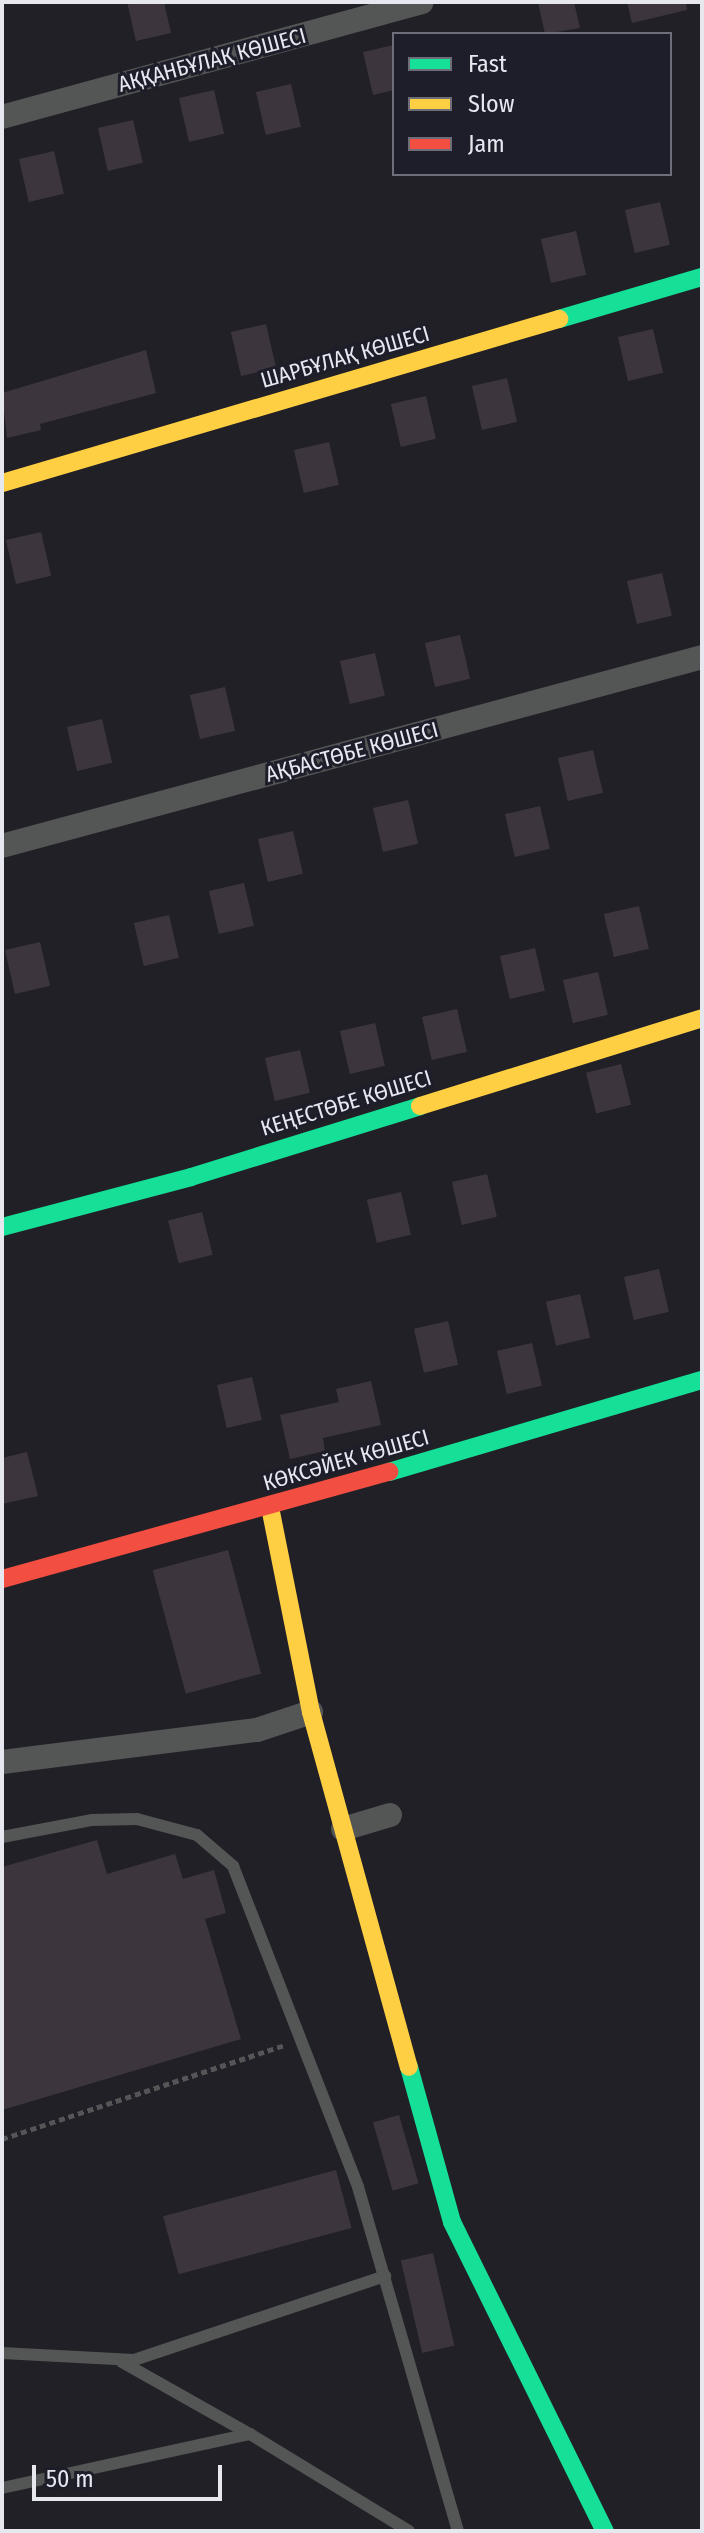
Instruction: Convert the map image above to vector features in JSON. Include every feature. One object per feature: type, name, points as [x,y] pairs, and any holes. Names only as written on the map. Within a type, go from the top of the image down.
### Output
[{"type":"street","name":"АҚҚАНБҰЛАҚ КӨШЕСІ","points":[[2,117],[422,2]]},
{"type":"street","name":"ШАРБҰЛАҚ КӨШЕСІ","points":[[2,483],[702,277]]},
{"type":"street","name":"АҚБАСТӨБЕ КӨШЕСІ","points":[[2,846],[702,657]]},
{"type":"street","name":"КЕҢЕСТӨБЕ КӨШЕСІ","points":[[2,1227],[191,1177],[702,1018]]},
{"type":"street","name":"КӨКСӘЙЕК КӨШЕСІ","points":[[2,1579],[270,1507],[702,1380]]},
{"type":"street","points":[[270,1507],[311,1712],[452,2222],[605,2531]]},
{"type":"street","points":[[2,1762],[257,1730],[311,1712]]},
{"type":"street","points":[[343,1829],[390,1815]]},
{"type":"lane","points":[[2,1837],[92,1820],[137,1819],[197,1835],[233,1866],[353,2173],[458,2531]]},
{"type":"lane","points":[[2,2353],[122,2362],[385,2276]]},
{"type":"lane","points":[[122,2362],[250,2434],[409,2531]]},
{"type":"lane","points":[[2,2488],[250,2434]]},
{"type":"path","points":[[2,2139],[300,2039]]},
{"type":"building","points":[[127,2],[164,2],[171,33],[136,41]]},
{"type":"building","points":[[538,2],[574,2],[580,28],[545,32]]},
{"type":"building","points":[[627,2],[686,2],[687,10],[632,23]]},
{"type":"building","points":[[392,45],[392,90],[373,95],[363,52]]},
{"type":"building","points":[[291,84],[301,127],[266,135],[256,92]]},
{"type":"building","points":[[214,90],[224,134],[189,142],[179,98]]},
{"type":"building","points":[[133,120],[143,163],[108,171],[98,128]]},
{"type":"building","points":[[54,151],[64,194],[29,202],[19,159]]},
{"type":"building","points":[[660,202],[670,245],[635,253],[625,210]]},
{"type":"building","points":[[576,231],[586,275],[551,283],[541,239]]},
{"type":"building","points":[[266,324],[276,368],[241,376],[231,332]]},
{"type":"building","points":[[653,329],[663,373],[628,381],[618,337]]},
{"type":"building","points":[[146,350],[156,393],[40,424],[41,430],[7,438],[2,393]]},
{"type":"building","points":[[507,378],[517,422],[482,430],[472,386]]},
{"type":"building","points":[[426,396],[436,439],[401,447],[391,404]]},
{"type":"building","points":[[329,442],[339,485],[304,493],[294,450]]},
{"type":"building","points":[[41,532],[51,576],[16,584],[6,540]]},
{"type":"building","points":[[662,573],[672,616],[637,624],[627,581]]},
{"type":"building","points":[[460,635],[470,679],[435,687],[425,643]]},
{"type":"building","points":[[375,653],[385,696],[350,704],[340,661]]},
{"type":"building","points":[[225,687],[235,731],[200,739],[190,695]]},
{"type":"building","points":[[102,719],[112,763],[77,771],[67,727]]},
{"type":"building","points":[[593,750],[603,793],[568,801],[558,758]]},
{"type":"building","points":[[408,800],[418,844],[383,852],[373,808]]},
{"type":"building","points":[[540,806],[550,849],[515,857],[505,814]]},
{"type":"building","points":[[293,831],[303,874],[268,882],[258,839]]},
{"type":"building","points":[[244,883],[254,926],[219,934],[209,891]]},
{"type":"building","points":[[639,906],[649,949],[614,957],[604,914]]},
{"type":"building","points":[[169,915],[179,958],[144,966],[134,923]]},
{"type":"building","points":[[40,942],[50,986],[15,994],[5,950]]},
{"type":"building","points":[[535,948],[545,991],[510,999],[500,956]]},
{"type":"building","points":[[598,972],[608,1015],[573,1023],[563,980]]},
{"type":"building","points":[[457,1009],[467,1052],[432,1060],[422,1017]]},
{"type":"building","points":[[375,1023],[385,1066],[350,1074],[340,1031]]},
{"type":"building","points":[[300,1050],[310,1093],[275,1101],[265,1058]]},
{"type":"building","points":[[621,1064],[631,1105],[596,1113],[586,1073]]},
{"type":"building","points":[[487,1174],[497,1217],[462,1225],[452,1182]]},
{"type":"building","points":[[401,1192],[411,1235],[377,1243],[367,1200]]},
{"type":"building","points":[[202,1212],[213,1255],[179,1263],[168,1220]]},
{"type":"building","points":[[659,1269],[669,1312],[634,1320],[624,1277]]},
{"type":"building","points":[[580,1294],[590,1338],[556,1346],[546,1302]]},
{"type":"building","points":[[448,1321],[458,1365],[424,1373],[414,1329]]},
{"type":"building","points":[[532,1343],[542,1386],[507,1394],[497,1351]]},
{"type":"building","points":[[252,1377],[262,1420],[227,1428],[217,1385]]},
{"type":"building","points":[[371,1381],[381,1425],[323,1438],[325,1451],[290,1459],[280,1415],[339,1402],[336,1389]]},
{"type":"building","points":[[27,1452],[38,1496],[2,1504],[2,1458]]},
{"type":"building","points":[[228,1550],[261,1674],[186,1694],[153,1570]]},
{"type":"building","points":[[97,1840],[107,1874],[175,1854],[183,1879],[214,1870],[226,1913],[205,1919],[241,2039],[2,2110],[2,1867]]},
{"type":"building","points":[[399,2115],[419,2183],[393,2191],[373,2122]]},
{"type":"building","points":[[336,2170],[352,2228],[179,2274],[163,2216]]},
{"type":"building","points":[[433,2253],[454,2346],[422,2353],[401,2260]]},
{"type":"traffic: fast","points":[[559,319],[702,277]]},
{"type":"traffic: fast","points":[[2,1227],[191,1177],[420,1106]]},
{"type":"traffic: fast","points":[[389,1472],[702,1380]]},
{"type":"traffic: fast","points":[[409,2067],[452,2222],[605,2531]]},
{"type":"traffic: slow","points":[[2,483],[559,319]]},
{"type":"traffic: slow","points":[[420,1106],[702,1018]]},
{"type":"traffic: slow","points":[[270,1507],[311,1712],[409,2067]]},
{"type":"traffic: jam","points":[[2,1579],[389,1472]]}]
